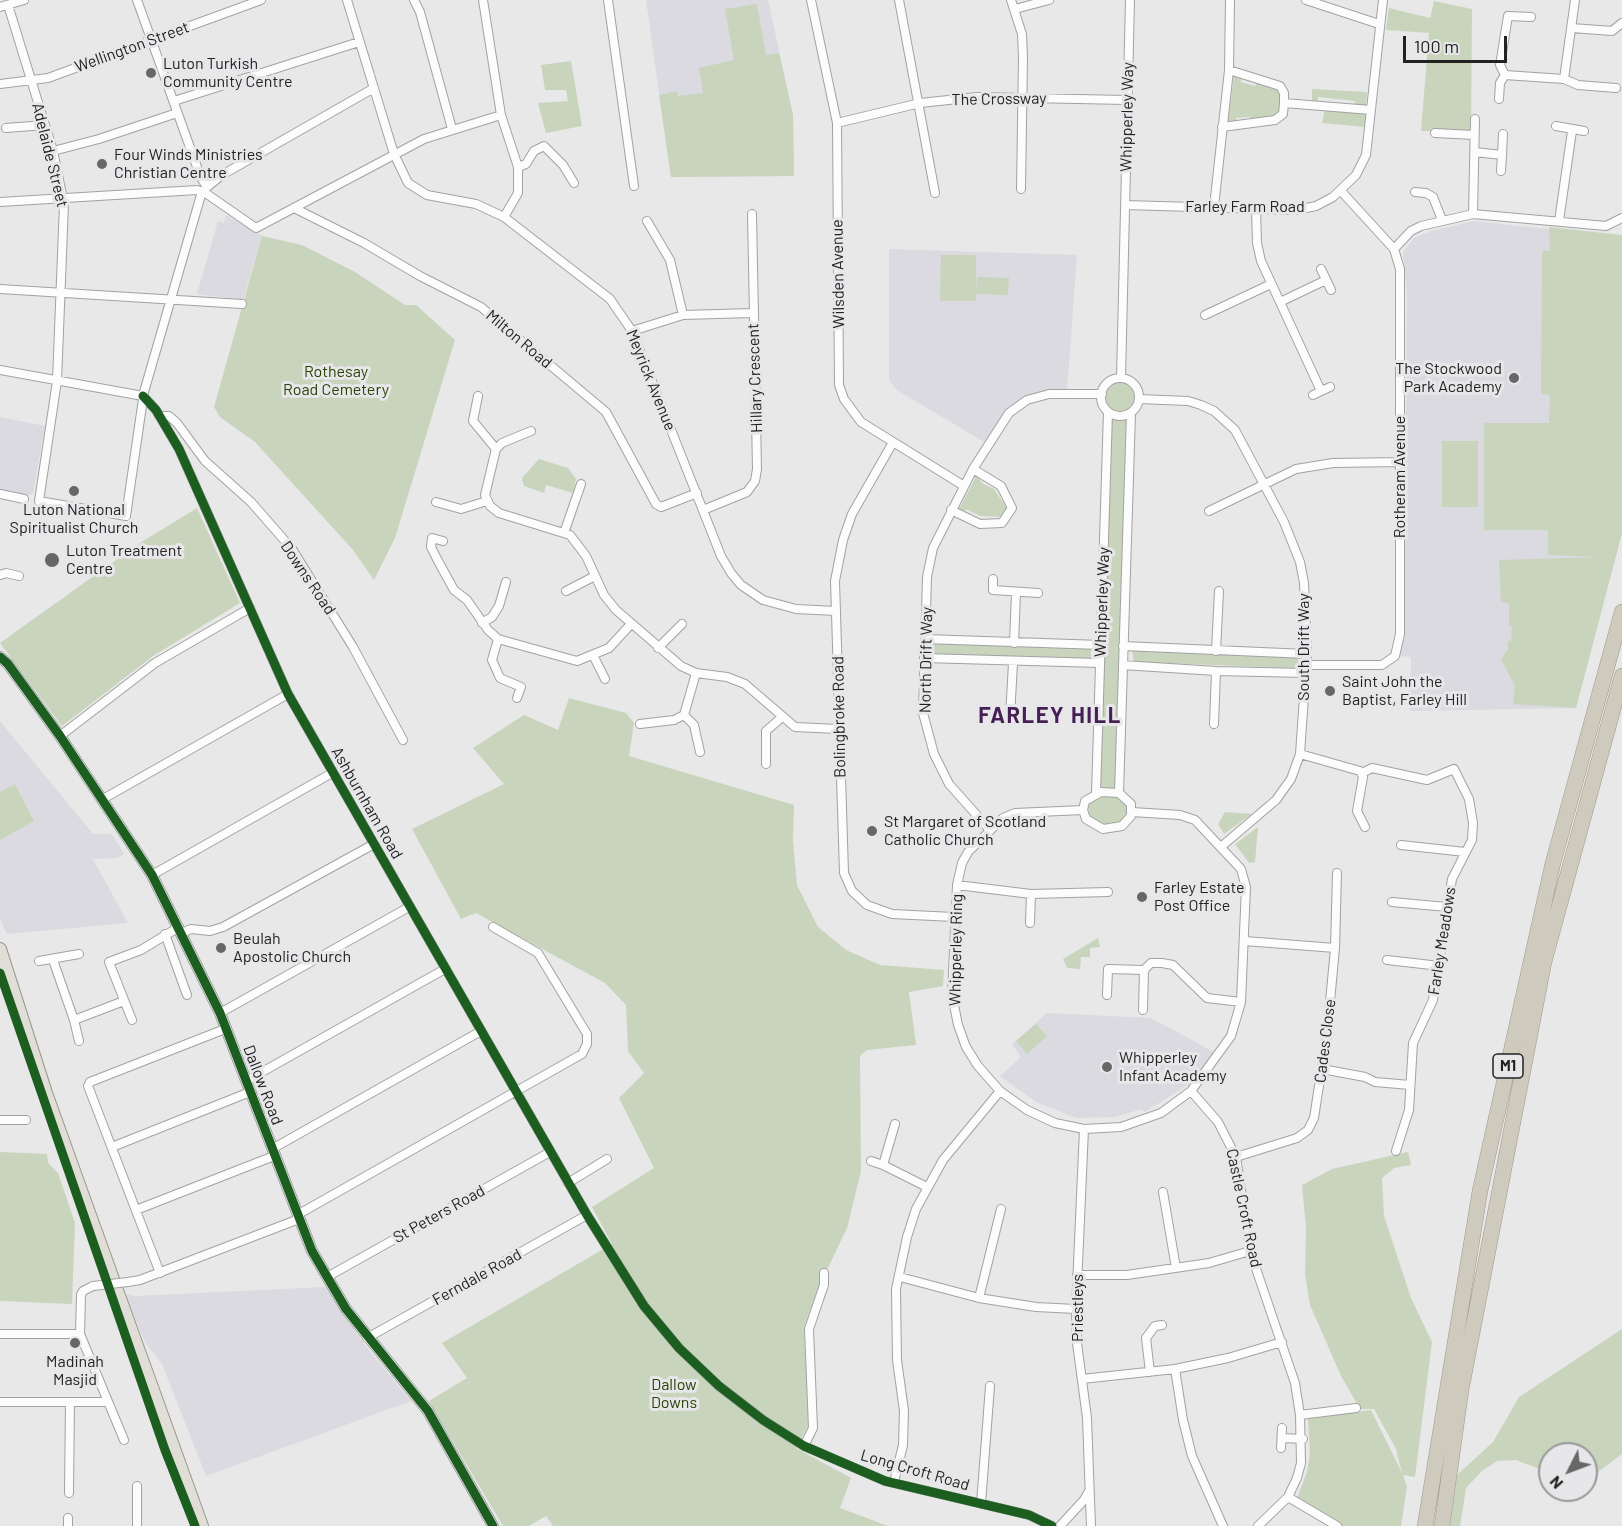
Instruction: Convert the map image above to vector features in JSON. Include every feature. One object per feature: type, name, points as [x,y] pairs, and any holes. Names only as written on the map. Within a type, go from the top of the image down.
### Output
[{"type":"highway","name":"M1","points":[[1425,1526],[1480,1191],[1553,863],[1622,612]]},
{"type":"highway","name":"M1","points":[[1442,1526],[1461,1390],[1544,962],[1622,676]]},
{"type":"main road","points":[[0,949],[46,1093],[202,1526]]},
{"type":"street","points":[[4,6],[24,0]]},
{"type":"street","points":[[137,0],[205,189],[256,228],[424,139],[501,115]]},
{"type":"street","name":"Wellington Street","points":[[0,84],[48,78],[152,42],[261,0]]},
{"type":"street","name":"Meyrick Avenue","points":[[346,0],[394,154],[408,183],[417,191],[476,204],[504,217],[610,299],[633,331],[696,493],[731,573],[752,594],[763,600],[796,609],[836,611]]},
{"type":"street","points":[[414,0],[420,12],[452,129]]},
{"type":"street","points":[[483,0],[501,115],[518,167],[518,193],[504,217]]},
{"type":"street","points":[[608,0],[634,186]]},
{"type":"street","name":"Wilsden Avenue","points":[[811,0],[837,123],[839,386],[844,399],[861,422],[892,444],[964,486]]},
{"type":"street","points":[[898,0],[920,103],[935,193]]},
{"type":"street","points":[[1011,0],[1022,34],[1020,189]]},
{"type":"street","points":[[1015,9],[1049,0]]},
{"type":"street","name":"Whipperley Way","points":[[1121,378],[1130,0]]},
{"type":"street","points":[[1214,207],[1229,70],[1230,0]]},
{"type":"street","points":[[1306,0],[1379,24]]},
{"type":"street","name":"Farley Farm Road","points":[[1125,205],[1306,209],[1322,204],[1341,191],[1356,175],[1366,155],[1383,0]]},
{"type":"street","points":[[1564,79],[1575,0]]},
{"type":"street","name":"Adelaide Street","points":[[4,6],[32,81],[53,151],[63,198],[63,292],[57,381],[39,501],[126,516],[143,396]]},
{"type":"street","points":[[1505,75],[1500,65],[1503,16],[1532,17]]},
{"type":"street","points":[[1572,28],[1612,31],[1622,23]]},
{"type":"street","points":[[174,101],[359,42]]},
{"type":"street","points":[[1222,127],[1275,120],[1283,114],[1284,93],[1280,86],[1229,70]]},
{"type":"street","points":[[1505,75],[1564,79],[1578,85],[1616,88]]},
{"type":"street","points":[[1499,99],[1500,83],[1505,75]]},
{"type":"street","points":[[0,202],[205,189],[247,160],[374,88]]},
{"type":"street","name":"The Crossway","points":[[837,123],[920,103],[977,97],[1127,100]]},
{"type":"street","points":[[1284,103],[1371,110]]},
{"type":"street","points":[[53,151],[99,139],[177,112]]},
{"type":"street","points":[[1473,214],[1476,119]]},
{"type":"street","points":[[6,128],[45,125]]},
{"type":"street","points":[[1556,126],[1572,131],[1584,131]]},
{"type":"street","points":[[1559,221],[1572,131]]},
{"type":"street","points":[[1435,133],[1474,135]]},
{"type":"street","points":[[1500,171],[1503,134]]},
{"type":"street","points":[[518,167],[526,164],[534,151],[544,146],[563,165],[574,183]]},
{"type":"street","points":[[1474,152],[1502,155]]},
{"type":"street","points":[[0,370],[143,396],[170,299],[205,189]]},
{"type":"street","points":[[1341,191],[1394,249],[1411,231],[1442,220],[1473,214],[1606,226],[1622,218]]},
{"type":"street","points":[[1415,192],[1426,193],[1433,197],[1442,220]]},
{"type":"street","name":"Milton Road","points":[[294,208],[364,243],[420,276],[481,307],[606,412],[656,504],[661,507],[696,493]]},
{"type":"street","points":[[1256,208],[1258,253],[1322,391]]},
{"type":"street","name":"Hillary Crescent","points":[[703,510],[739,498],[755,481],[758,470],[752,214]]},
{"type":"street","points":[[647,221],[670,260],[683,315]]},
{"type":"street","name":"Rotheram Avenue","points":[[1306,669],[1382,665],[1395,656],[1400,634],[1400,269],[1394,249]]},
{"type":"street","points":[[1321,269],[1331,290]]},
{"type":"street","points":[[1280,302],[1326,280]]},
{"type":"street","points":[[1205,315],[1271,284]]},
{"type":"street","points":[[0,289],[242,304]]},
{"type":"street","points":[[633,331],[643,325],[683,315],[753,313]]},
{"type":"street","points":[[1121,378],[1136,387],[1139,399],[1131,413],[1119,416],[1108,412],[1102,404],[1102,394],[1111,381],[1121,378]]},
{"type":"street","name":"North Drift Way","points":[[990,830],[949,784],[934,754],[923,713],[927,577],[933,548],[973,469],[1009,413],[1027,400],[1049,394],[1102,394]]},
{"type":"street","name":"Ashburnham Road","points":[[143,396],[159,416],[179,449],[288,694],[586,1215]]},
{"type":"street","points":[[478,396],[473,421],[496,449]]},
{"type":"street","name":"South Drift Way","points":[[1139,399],[1188,401],[1214,411],[1241,439],[1284,522],[1300,562],[1307,604],[1307,654],[1300,754],[1291,778],[1276,800],[1222,846]]},
{"type":"street","name":"Whipperley Way","points":[[1096,793],[1108,412]]},
{"type":"street","name":"Whipperley Way","points":[[1119,793],[1131,413]]},
{"type":"street","name":"Downs Road","points":[[159,416],[169,416],[177,423],[205,461],[251,502],[292,549],[353,647],[403,740]]},
{"type":"street","points":[[531,431],[502,443],[496,449],[485,489],[487,501],[499,513],[564,533],[576,541],[604,595],[630,624],[681,666],[696,673],[727,677],[745,684],[795,727],[838,729]]},
{"type":"street","name":"Bolingbroke Road","points":[[892,444],[863,492],[846,532],[837,572],[838,729],[844,873],[852,891],[867,906],[892,914],[954,917]]},
{"type":"street","points":[[1209,511],[1296,469],[1363,461],[1400,462]]},
{"type":"street","points":[[951,510],[976,523],[990,524],[1002,523],[1012,508],[1001,486],[973,469]]},
{"type":"street","points":[[564,533],[581,484]]},
{"type":"street","points":[[0,494],[24,498]]},
{"type":"street","points":[[436,502],[461,509],[487,501]]},
{"type":"street","points":[[443,541],[428,537],[454,590],[467,600],[482,623],[498,639],[572,661],[594,657],[609,648],[630,624]]},
{"type":"street","points":[[0,575],[6,573],[19,576]]},
{"type":"street","points":[[566,591],[595,576]]},
{"type":"street","points":[[993,579],[993,590],[1038,593]]},
{"type":"street","points":[[482,623],[492,617],[499,606],[506,582]]},
{"type":"street","points":[[1216,651],[1219,591]]},
{"type":"street","points":[[1014,643],[1016,592]]},
{"type":"street","points":[[60,736],[154,663],[250,608]]},
{"type":"street","points":[[658,648],[682,624]]},
{"type":"street","points":[[498,639],[492,660],[500,678],[521,687],[517,698]]},
{"type":"street","points":[[925,639],[1101,645]]},
{"type":"street","points":[[1123,646],[1307,654]]},
{"type":"street","name":"Dallow Road","points":[[0,657],[8,664],[60,736],[152,875],[220,1013],[298,1217],[327,1277],[368,1338],[427,1410],[493,1526]]},
{"type":"street","points":[[594,657],[605,679]]},
{"type":"street","points":[[924,658],[1013,663],[1100,663]]},
{"type":"street","points":[[1010,717],[1013,663]]},
{"type":"street","points":[[1123,665],[1216,671],[1306,669]]},
{"type":"street","points":[[1214,724],[1216,671]]},
{"type":"street","points":[[640,724],[674,720],[684,715],[696,673]]},
{"type":"street","points":[[103,799],[288,694]]},
{"type":"street","points":[[684,715],[694,724],[700,752]]},
{"type":"street","points":[[766,764],[766,731],[782,718]]},
{"type":"street","points":[[1300,754],[1362,773],[1357,811],[1365,827]]},
{"type":"street","name":"Farley Meadows","points":[[1362,773],[1371,768],[1427,780],[1454,769],[1469,800],[1473,823],[1472,840],[1452,879],[1433,1000],[1413,1043],[1409,1110],[1396,1151]]},
{"type":"street","points":[[152,875],[332,772]]},
{"type":"street","points":[[1096,793],[1119,793],[1131,804],[1132,812],[1129,820],[1122,826],[1109,830],[1090,823],[1083,810],[1085,801],[1096,793]]},
{"type":"street","name":"Whipperley Ring","points":[[1083,810],[1015,813],[1003,818],[968,852],[962,863],[957,885],[952,995],[955,1015],[972,1057],[1000,1091],[1027,1110],[1055,1123],[1084,1129],[1121,1127],[1131,1124],[1161,1113],[1191,1091],[1231,1036],[1241,1002],[1246,881],[1241,869],[1201,824],[1188,817],[1132,812]]},
{"type":"street","points":[[132,1020],[109,962],[141,950],[165,934],[191,929],[210,931],[223,927],[374,844]]},
{"type":"street","points":[[1401,845],[1465,852]]},
{"type":"street","name":"Cades Close","points":[[1236,1158],[1297,1138],[1308,1130],[1314,1118],[1322,1069],[1335,948],[1337,873]]},
{"type":"street","points":[[957,885],[1031,894],[1108,892]]},
{"type":"street","points":[[1030,923],[1031,894]]},
{"type":"street","points":[[1392,902],[1447,907]]},
{"type":"street","points":[[220,1013],[409,907]]},
{"type":"street","points":[[124,1440],[80,1334],[83,1291],[93,1286],[128,1282],[160,1273],[298,1217],[582,1054],[587,1044],[587,1034],[538,953],[493,927]]},
{"type":"street","points":[[165,934],[187,995]]},
{"type":"street","points":[[1245,941],[1335,948]]},
{"type":"street","points":[[39,961],[79,954]]},
{"type":"street","points":[[53,960],[79,1041]]},
{"type":"street","points":[[1386,960],[1440,966]]},
{"type":"street","points":[[1143,1010],[1144,970],[1150,963],[1173,965],[1207,998],[1241,1002]]},
{"type":"street","points":[[246,1081],[445,969]]},
{"type":"street","points":[[1107,995],[1108,969],[1144,970]]},
{"type":"street","points":[[74,1020],[124,1001]]},
{"type":"street","points":[[160,1273],[88,1086],[90,1082],[225,1029]]},
{"type":"street","points":[[136,1210],[273,1152],[481,1031]]},
{"type":"street","points":[[1322,1069],[1365,1077],[1375,1082],[1410,1085]]},
{"type":"street","points":[[894,1482],[903,1446],[904,1411],[895,1327],[896,1290],[907,1237],[927,1187],[961,1135],[1000,1091]]},
{"type":"street","name":"Castle Croft Road","points":[[1191,1091],[1218,1122],[1236,1158],[1250,1251],[1295,1383],[1300,1415],[1303,1439],[1302,1463],[1288,1497],[1258,1526]]},
{"type":"street","points":[[111,1146],[250,1092]]},
{"type":"street","points":[[0,1120],[26,1120]]},
{"type":"street","points":[[883,1165],[896,1124]]},
{"type":"street","name":"Priestleys","points":[[1084,1129],[1076,1309],[1087,1418],[1091,1526]]},
{"type":"street","name":"St Peters Road","points":[[327,1277],[550,1152]]},
{"type":"street","points":[[568,1183],[607,1159]]},
{"type":"street","points":[[871,1161],[927,1187]]},
{"type":"street","points":[[1163,1192],[1176,1268]]},
{"type":"street","points":[[979,1298],[1001,1209]]},
{"type":"street","name":"Ferndale Road","points":[[368,1338],[586,1215]]},
{"type":"street","name":"Long Croft Road","points":[[586,1215],[644,1305],[679,1348],[720,1387],[763,1420],[804,1446],[852,1469],[894,1482],[1029,1515],[1052,1526]]},
{"type":"street","points":[[1077,1275],[1127,1275],[1176,1268],[1250,1251]]},
{"type":"street","points":[[804,1446],[813,1428],[808,1329],[824,1276]]},
{"type":"street","points":[[900,1277],[979,1298],[1036,1307],[1076,1309]]},
{"type":"street","points":[[1150,1372],[1146,1338],[1155,1326],[1162,1325]]},
{"type":"street","points":[[0,1334],[80,1334]]},
{"type":"street","points":[[1082,1379],[1175,1369],[1228,1358],[1282,1342]]},
{"type":"street","points":[[1175,1369],[1183,1420],[1192,1456],[1223,1526]]},
{"type":"street","points":[[981,1504],[990,1386]]},
{"type":"street","points":[[88,1402],[101,1387]]},
{"type":"street","points":[[0,1402],[107,1402]]},
{"type":"street","points":[[69,1493],[70,1402]]},
{"type":"street","points":[[1300,1415],[1356,1408]]},
{"type":"street","points":[[1281,1448],[1282,1428]]},
{"type":"street","points":[[1282,1438],[1303,1439]]},
{"type":"street","points":[[136,1526],[137,1486]]},
{"type":"street","points":[[1060,1526],[1084,1500],[1090,1488]]},
{"type":"street","points":[[1288,1497],[1337,1526]]},
{"type":"shaded area","points":[[646,0],[768,0],[793,115],[794,176],[671,177]]},
{"type":"shaded area","points":[[226,215],[262,236],[243,300],[197,294],[218,221],[224,223]]},
{"type":"shaded area","name":"The Stockwood Park Academy","points":[[1474,221],[1622,237],[1622,533],[1576,708],[1410,711],[1411,657],[1398,656],[1403,637],[1405,560],[1407,294],[1403,252],[1414,238],[1431,231]]},
{"type":"shaded area","points":[[889,249],[1077,255],[1067,390],[1047,390],[1003,415],[984,442],[897,390],[889,380]]},
{"type":"shaded area","points":[[0,417],[45,426],[33,493],[27,497],[0,492]]},
{"type":"shaded area","points":[[0,721],[93,834],[112,834],[124,854],[117,858],[93,859],[128,923],[7,934],[0,919]]},
{"type":"shaded area","name":"Whipperley Infant Academy","points":[[1047,1013],[1151,1018],[1214,1052],[1192,1082],[1145,1112],[1142,1109],[1115,1117],[1076,1118],[1036,1102],[1000,1076],[1021,1057],[1012,1044]]},
{"type":"shaded area","points":[[326,1287],[364,1344],[411,1401],[206,1476],[162,1364],[146,1344],[124,1294],[135,1296]]},
{"type":"green space","points":[[1434,1],[1472,9],[1471,131],[1421,131],[1429,33],[1386,30],[1389,8],[1430,18]]},
{"type":"green space","points":[[757,4],[766,55],[779,53],[793,115],[794,176],[671,177],[659,95],[677,91],[678,96],[703,93],[699,68],[734,60],[725,9]]},
{"type":"green space","points":[[571,61],[582,126],[546,133],[538,103],[568,101],[566,90],[545,90],[541,65]]},
{"type":"green space","points":[[1234,76],[1241,76],[1241,82],[1255,86],[1257,81],[1281,90],[1281,114],[1278,117],[1252,122],[1250,117],[1236,118],[1237,124],[1228,123]]},
{"type":"green space","points":[[1312,89],[1367,92],[1366,105],[1355,107],[1355,101],[1318,97],[1318,103],[1312,103]]},
{"type":"green space","points":[[1325,108],[1362,112],[1366,116],[1364,127],[1322,123]]},
{"type":"green space","points":[[1549,227],[1622,235],[1622,533],[1576,708],[1513,704],[1515,686],[1501,659],[1508,650],[1512,627],[1509,626],[1509,603],[1501,602],[1499,560],[1600,557],[1548,555],[1548,530],[1484,530],[1484,423],[1549,423],[1550,395],[1541,394],[1542,251],[1550,251]]},
{"type":"green space","name":"Rothesay Road Cemetery","points":[[262,236],[302,245],[355,272],[405,305],[416,305],[455,340],[395,538],[374,580],[353,550],[255,442],[220,417],[214,407]]},
{"type":"green space","points":[[941,255],[976,255],[976,292],[977,277],[1009,278],[1008,295],[976,294],[976,301],[940,301]]},
{"type":"green space","points":[[1119,380],[1130,385],[1135,396],[1130,407],[1119,412],[1108,407],[1103,396],[1108,385]]},
{"type":"green space","points":[[1124,419],[1127,421],[1117,789],[1099,787],[1110,420]]},
{"type":"green space","points":[[1442,441],[1478,441],[1478,507],[1442,507]]},
{"type":"green space","points":[[539,459],[568,468],[576,479],[573,493],[546,485],[544,493],[524,486],[522,478]]},
{"type":"green space","points":[[977,475],[982,483],[994,489],[1008,510],[1004,517],[980,516],[968,510],[958,511]]},
{"type":"green space","points":[[197,508],[240,603],[153,656],[62,726],[0,643],[140,543]]},
{"type":"green space","points":[[931,643],[1091,649],[1091,659],[933,654],[929,650]]},
{"type":"green space","points":[[1132,650],[1297,657],[1299,662],[1295,668],[1134,662]]},
{"type":"green space","name":"Dallow Downs","points":[[569,698],[626,713],[634,723],[629,756],[794,805],[793,841],[797,885],[818,927],[846,950],[880,965],[944,970],[943,986],[909,992],[916,1045],[867,1050],[860,1056],[861,1171],[847,1228],[817,1291],[804,1327],[809,1424],[796,1448],[851,1478],[840,1508],[888,1526],[553,1526],[546,1516],[529,1526],[503,1526],[429,1401],[467,1378],[442,1343],[612,1244],[592,1207],[654,1168],[619,1098],[644,1073],[628,1051],[626,1005],[605,983],[476,913],[461,919],[412,829],[504,784],[473,748],[524,715],[558,730]]},
{"type":"green space","points":[[15,784],[34,821],[0,840],[0,792]]},
{"type":"green space","points":[[1103,795],[1115,796],[1128,806],[1128,813],[1120,823],[1103,826],[1089,817],[1088,803]]},
{"type":"green space","points":[[1225,812],[1252,814],[1224,834],[1218,824]]},
{"type":"green space","points":[[1258,827],[1255,862],[1249,863],[1235,844]]},
{"type":"green space","points":[[1098,938],[1100,947],[1090,948],[1090,957],[1081,957],[1080,969],[1067,968],[1063,959]]},
{"type":"green space","points":[[1036,1024],[1047,1036],[1027,1054],[1016,1041]]},
{"type":"green space","points":[[0,1152],[47,1154],[48,1163],[58,1173],[75,1223],[72,1304],[0,1301]]},
{"type":"green space","points":[[1408,1152],[1411,1165],[1394,1168],[1382,1178],[1384,1216],[1411,1298],[1432,1342],[1415,1477],[1403,1475],[1407,1486],[1401,1526],[1341,1526],[1297,1498],[1307,1472],[1310,1453],[1308,1418],[1371,1410],[1402,1473],[1396,1449],[1374,1409],[1360,1409],[1341,1376],[1310,1305],[1305,1275],[1306,1227],[1302,1185],[1332,1169]]},
{"type":"green space","points":[[1622,1329],[1622,1454],[1598,1472],[1598,1442],[1538,1442],[1538,1468],[1516,1460],[1497,1461],[1482,1471],[1466,1488],[1460,1526],[1450,1526],[1457,1475],[1493,1442],[1519,1397]]},
{"type":"cycle path","points":[[143,396],[156,410],[179,449],[288,694],[587,1215],[644,1306],[679,1348],[719,1386],[763,1420],[804,1446],[885,1481],[1029,1515],[1052,1526]]},
{"type":"cycle path","points":[[0,657],[8,664],[60,736],[152,875],[220,1013],[312,1251],[346,1309],[428,1411],[493,1526]]},
{"type":"cycle path","points":[[0,973],[165,1450],[195,1526]]},
{"type":"place","name":"Luton Turkish Community Centre","points":[[151,73]]},
{"type":"place","name":"Four Winds Ministries Christian Centre","points":[[102,164]]},
{"type":"place","name":"The Stockwood Park Academy","points":[[1514,378]]},
{"type":"place","name":"Luton National Spiritualist Church","points":[[74,491]]},
{"type":"place","name":"Luton Treatment Centre","points":[[52,560]]},
{"type":"place","name":"Saint John the Baptist, Farley Hill","points":[[1330,691]]},
{"type":"place","name":"St Margaret of Scotland Catholic Church","points":[[872,831]]},
{"type":"place","name":"Farley Estate Post Office","points":[[1142,897]]},
{"type":"place","name":"Beulah Apostolic Church","points":[[221,948]]},
{"type":"place","name":"Whipperley Infant Academy","points":[[1107,1067]]},
{"type":"place","name":"Madinah Masjid","points":[[75,1343]]},
{"type":"district","name":"FARLEY HILL","points":[[1050,716]]}]
